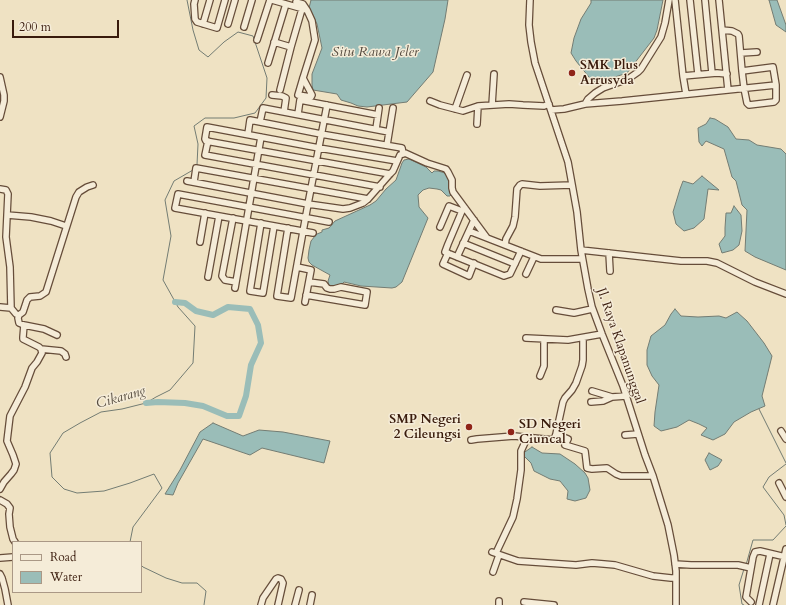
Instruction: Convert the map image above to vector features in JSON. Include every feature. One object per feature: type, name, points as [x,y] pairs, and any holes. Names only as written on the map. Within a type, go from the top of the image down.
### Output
[{"type":"street","points":[[195,0],[195,19],[197,22],[217,28],[226,0]]},
{"type":"street","points":[[202,24],[210,0]]},
{"type":"street","points":[[228,24],[235,0]]},
{"type":"street","points":[[244,27],[252,0]]},
{"type":"street","points":[[257,40],[271,0],[303,4],[312,21],[315,40],[303,78]]},
{"type":"street","name":"Jl. Raya Klapanunggal","points":[[530,0],[529,25],[535,63],[568,162],[577,212],[582,259],[592,307],[626,396],[668,525],[675,564],[676,605]]},
{"type":"street","points":[[585,104],[595,93],[603,88],[628,79],[641,69],[661,37],[669,0]]},
{"type":"street","points":[[675,0],[686,94]]},
{"type":"street","points":[[690,0],[698,74]]},
{"type":"street","points":[[705,0],[712,73]]},
{"type":"street","points":[[719,0],[728,90]]},
{"type":"street","points":[[268,63],[274,42],[293,3]]},
{"type":"street","points":[[280,90],[290,47],[305,9]]},
{"type":"street","points":[[722,30],[732,30],[739,36],[742,71],[746,102],[749,104],[774,102],[776,98],[776,85],[773,67],[742,71]]},
{"type":"street","points":[[274,42],[290,47]]},
{"type":"street","points":[[741,53],[757,52]]},
{"type":"street","points":[[683,76],[712,73],[727,74]]},
{"type":"street","points":[[492,105],[494,74]]},
{"type":"street","points":[[455,109],[467,75]]},
{"type":"street","points":[[0,77],[4,101],[0,117]]},
{"type":"street","points":[[430,101],[455,109],[466,110],[478,106],[509,104],[564,109],[585,104],[776,85]]},
{"type":"street","points":[[272,95],[286,98],[284,112]]},
{"type":"street","points":[[298,114],[300,100],[378,115]]},
{"type":"street","points":[[288,228],[277,296],[291,298],[327,105]]},
{"type":"street","points":[[478,106],[478,124]]},
{"type":"street","points":[[260,122],[264,108],[389,132]]},
{"type":"street","points":[[376,129],[379,108]]},
{"type":"street","points":[[387,145],[393,108]]},
{"type":"street","points":[[248,134],[250,120],[402,148],[403,154]]},
{"type":"street","points":[[390,174],[206,141],[205,138],[207,127],[397,161]]},
{"type":"street","points":[[233,218],[222,276],[226,280],[236,285],[261,137]]},
{"type":"street","points":[[208,141],[205,155],[380,187]]},
{"type":"street","points":[[187,181],[343,210],[363,203],[368,199],[390,174],[400,155],[405,153],[427,163],[446,169],[452,180],[453,192],[464,210],[488,238]]},
{"type":"street","points":[[194,182],[196,168],[368,199]]},
{"type":"street","points":[[57,335],[44,329],[19,323],[18,318],[23,312],[27,300],[30,297],[40,296],[46,292],[76,197],[79,192],[93,185]]},
{"type":"street","points":[[505,245],[506,239],[513,226],[517,189],[520,185],[572,185]]},
{"type":"street","points":[[0,189],[6,190],[8,194],[6,237],[10,267],[11,308],[16,314],[19,315]]},
{"type":"street","points":[[313,233],[175,208],[178,194],[329,222]]},
{"type":"street","points":[[440,227],[449,206],[464,210]]},
{"type":"street","points":[[464,210],[445,252],[504,276],[510,274],[521,251]]},
{"type":"street","points":[[200,242],[205,213]]},
{"type":"street","points":[[7,215],[31,217],[66,226]]},
{"type":"street","points":[[208,277],[219,216]]},
{"type":"street","points":[[457,257],[474,220]]},
{"type":"street","points":[[261,223],[250,291],[263,293],[274,226]]},
{"type":"street","points":[[469,231],[541,259],[582,259]]},
{"type":"street","points":[[463,243],[515,264]]},
{"type":"street","points":[[581,250],[681,261],[707,261],[717,263],[755,282],[786,294]]},
{"type":"street","points":[[448,253],[443,264],[469,276],[474,264]]},
{"type":"street","points":[[609,253],[610,271]]},
{"type":"street","points":[[526,274],[534,257]]},
{"type":"street","points":[[297,267],[311,270],[305,302]]},
{"type":"street","points":[[306,295],[365,305],[367,292],[341,287],[330,289],[324,284],[309,282]]},
{"type":"street","points":[[0,307],[11,308]]},
{"type":"street","points":[[556,310],[574,313],[592,309],[592,307]]},
{"type":"street","points":[[24,325],[23,339],[41,348],[60,351],[65,354],[66,357]]},
{"type":"street","points":[[526,338],[568,340],[602,334]]},
{"type":"street","points":[[471,440],[477,438],[520,436],[553,440],[555,438],[563,402],[576,383],[582,366],[582,338]]},
{"type":"street","points":[[540,376],[544,366],[544,339]]},
{"type":"street","points":[[0,489],[14,470],[16,464],[14,455],[6,440],[10,416],[25,387],[32,368],[42,352],[41,348]]},
{"type":"street","points":[[592,390],[612,397]]},
{"type":"street","points":[[591,402],[603,401],[612,397],[626,396]]},
{"type":"street","points":[[781,430],[786,439]]},
{"type":"street","points":[[556,434],[568,439],[565,445],[585,451],[587,468],[607,468],[621,476],[653,476]]},
{"type":"street","points":[[625,435],[638,434]]},
{"type":"street","points":[[493,572],[496,553],[513,517],[521,470],[521,451],[527,438]]},
{"type":"street","points":[[779,483],[786,497]]},
{"type":"street","points":[[0,500],[7,504],[10,508],[10,527],[13,539],[15,541]]},
{"type":"street","points":[[773,605],[786,549]]},
{"type":"street","points":[[770,554],[755,604],[746,597],[750,567],[755,552],[760,551],[785,557]]},
{"type":"street","points":[[496,553],[518,561],[576,565],[592,563],[604,564],[653,576],[676,578]]},
{"type":"street","points":[[0,558],[12,557]]},
{"type":"street","points":[[675,564],[738,565],[750,567]]},
{"type":"street","points":[[0,574],[8,605]]},
{"type":"street","points":[[260,604],[276,579],[280,578],[283,583],[278,605]]},
{"type":"street","points":[[295,605],[299,590]]},
{"type":"street","points":[[310,605],[312,595]]},
{"type":"street","points":[[524,602],[554,605]]},
{"type":"water","name":"Situ Rawa Jeler","points":[[311,0],[448,0],[433,72],[407,102],[367,107],[358,106],[341,100],[337,94],[313,90],[312,74],[322,48],[317,24],[309,8]]},
{"type":"water","points":[[591,0],[663,0],[654,38],[627,73],[593,82],[571,53],[574,38],[581,19],[591,3]]},
{"type":"water","points":[[769,0],[777,0],[786,25],[786,32],[776,25]]},
{"type":"water","points":[[710,118],[715,119],[728,127],[736,139],[749,140],[757,145],[781,149],[786,154],[786,270],[755,257],[745,251],[747,210],[742,205],[736,181],[732,177],[724,149],[706,141],[702,146],[699,142],[698,128],[706,124]]},
{"type":"water","points":[[409,159],[426,167],[432,173],[434,171],[438,171],[445,173],[449,178],[452,194],[447,196],[441,190],[429,188],[423,190],[418,195],[419,207],[428,218],[402,282],[396,287],[392,288],[361,286],[344,282],[336,288],[329,286],[328,281],[330,275],[309,262],[308,258],[311,241],[317,234],[322,232],[322,230],[329,228],[335,221],[376,201],[396,180],[404,160]]},
{"type":"water","points":[[702,176],[719,190],[708,189],[704,219],[694,228],[684,231],[676,224],[673,212],[680,189],[683,181],[693,184]]},
{"type":"water","points":[[734,206],[741,215],[742,231],[739,245],[733,250],[722,253],[719,244],[725,236],[726,213],[731,213]]},
{"type":"water","points":[[675,309],[681,316],[698,317],[719,316],[726,318],[737,312],[747,321],[772,356],[762,396],[765,406],[734,422],[725,434],[713,440],[701,435],[707,428],[689,420],[677,427],[661,431],[654,426],[659,385],[652,376],[647,365],[647,350],[651,336],[665,325]]},
{"type":"water","points":[[213,423],[243,436],[259,430],[283,432],[330,441],[324,463],[262,448],[250,455],[203,439],[178,483],[173,495],[165,494],[180,470],[200,432]]},
{"type":"water","points":[[532,447],[542,453],[560,454],[585,473],[588,478],[590,490],[586,498],[575,501],[567,499],[568,491],[560,481],[550,479],[534,471],[531,463],[522,454]]},
{"type":"water","points":[[709,453],[722,460],[718,466],[710,470],[705,460]]},
{"type":"waterway","name":"Cikarang","points":[[187,0],[199,50],[208,57],[224,42],[238,32],[253,36],[254,39]]},
{"type":"waterway","name":"Cikarang","points":[[197,165],[198,144],[194,126],[205,118],[234,118],[255,113],[266,98],[267,78],[255,42]]},
{"type":"waterway","name":"Cikarang","points":[[130,541],[133,527],[162,488],[154,474],[104,491],[77,493],[64,489],[52,477],[50,453],[63,433],[80,423],[101,412],[146,403],[170,390],[193,363],[195,326],[178,307],[163,280],[171,236],[165,200],[174,181],[193,170]]},
{"type":"waterway","points":[[146,403],[185,403],[203,406],[227,416],[239,416],[246,396],[251,365],[261,343],[258,325],[250,309],[228,307],[213,315],[196,311],[185,303],[175,302]]},
{"type":"waterway","points":[[759,409],[786,463]]},
{"type":"waterway","points":[[786,464],[769,477],[763,487],[784,515],[786,525]]},
{"type":"waterway","points":[[746,565],[753,540],[773,540],[786,526]]},
{"type":"waterway","name":"Cikarang","points":[[142,566],[166,578],[182,583],[197,583],[206,591],[204,605]]},
{"type":"waterway","points":[[744,569],[739,585],[742,604],[744,605]]},
{"type":"place","name":"SMK Plus Arrusyda","points":[[572,73]]},
{"type":"place","name":"SMP Negeri 2 Cileungsi","points":[[469,427]]},
{"type":"place","name":"SD Negeri Ciuncal","points":[[511,432]]}]
